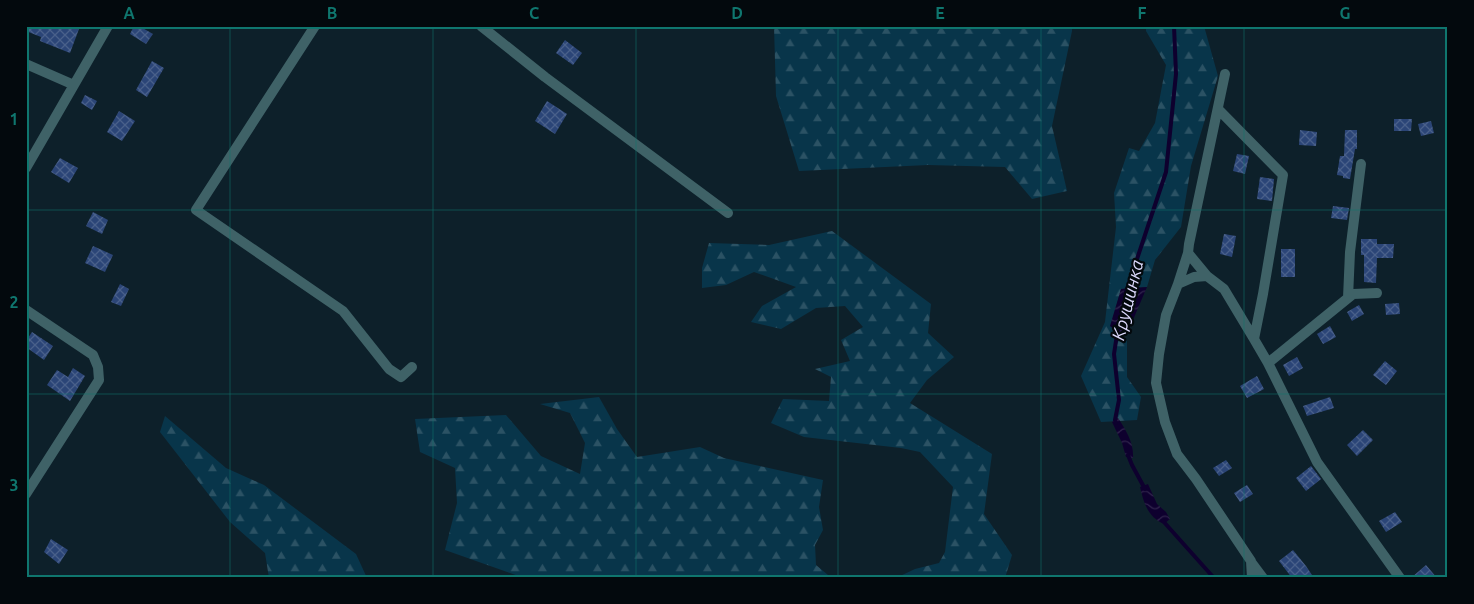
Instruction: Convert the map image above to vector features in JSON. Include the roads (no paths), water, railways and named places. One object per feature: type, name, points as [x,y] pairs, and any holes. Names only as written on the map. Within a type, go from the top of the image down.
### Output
[{"type":"street","points":[[26,168],[108,26]]},
{"type":"street","points":[[315,26],[196,210],[343,311],[389,370],[401,377],[412,367]]},
{"type":"street","points":[[481,26],[545,77],[728,213]]},
{"type":"street","points":[[26,64],[74,85]]},
{"type":"street","points":[[1225,74],[1188,252],[1166,315],[1156,383],[1165,422],[1178,454],[1263,578]]},
{"type":"street","points":[[1218,109],[1283,175],[1254,339]]},
{"type":"street","points":[[1348,298],[1350,252],[1361,164]]},
{"type":"street","points":[[1188,252],[1207,276],[1224,289],[1268,363],[1317,462],[1400,578]]},
{"type":"street","points":[[1178,284],[1194,277],[1207,276]]},
{"type":"street","points":[[1268,363],[1353,294],[1377,293]]},
{"type":"street","points":[[26,310],[92,355],[98,368],[99,380],[26,494]]},
{"type":"street","points":[[1250,561],[1252,578]]},
{"type":"water","points":[[1147,287],[1127,334],[1123,337],[1110,326],[1121,289]]},
{"type":"water","points":[[1118,418],[1131,442],[1133,458],[1126,457],[1112,422]]},
{"type":"water","points":[[1148,484],[1157,504],[1166,512],[1170,519],[1164,524],[1150,514],[1145,504],[1140,487]]},
{"type":"waterway","name":"Крушинка","points":[[1126,292],[1166,172],[1176,74],[1174,26]]},
{"type":"waterway","name":"Крушинка","points":[[1116,423],[1119,400],[1114,354],[1118,328]]},
{"type":"waterway","name":"Крушинка","points":[[1128,455],[1145,489]]},
{"type":"waterway","name":"Крушинка","points":[[1163,521],[1214,578]]}]
